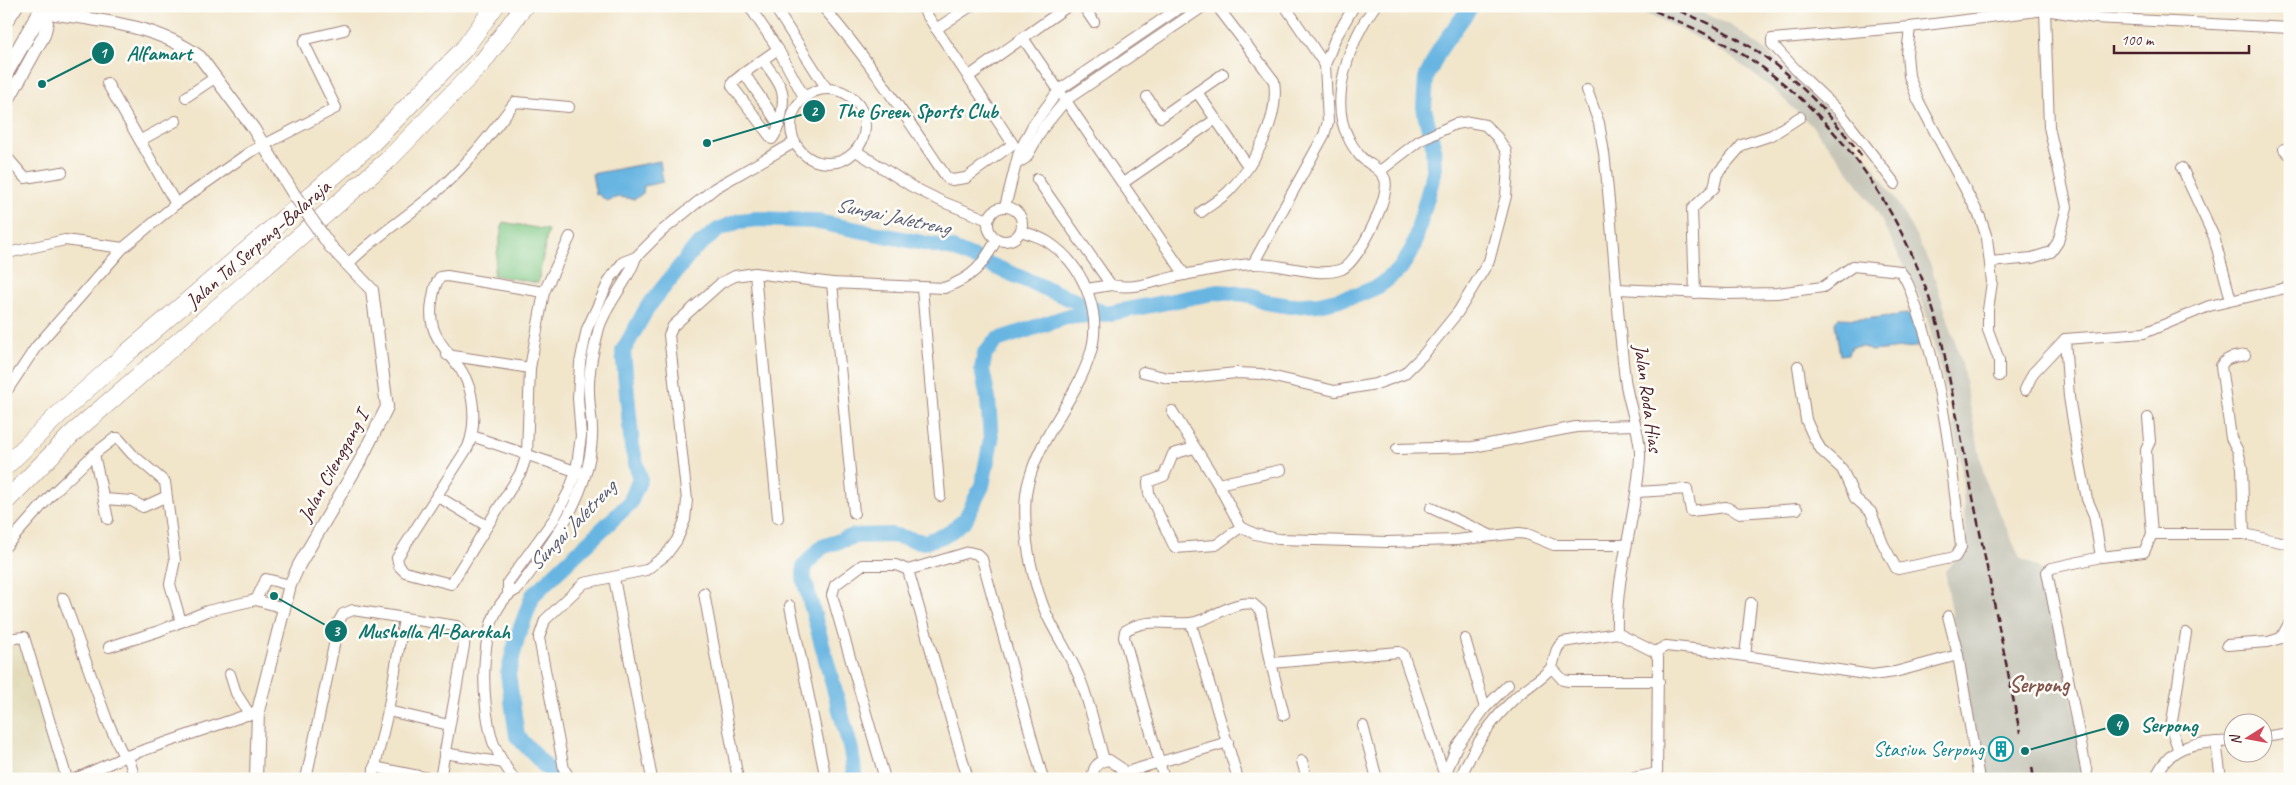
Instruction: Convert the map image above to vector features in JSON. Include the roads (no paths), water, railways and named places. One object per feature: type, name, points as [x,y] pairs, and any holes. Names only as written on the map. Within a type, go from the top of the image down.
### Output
[{"type":"highway","name":"Jalan Tol Serpong–Balaraja","points":[[6,466],[127,353],[372,143],[464,49],[495,6]]},
{"type":"highway","name":"Jalan Tol Serpong–Balaraja","points":[[6,501],[72,434],[388,160],[482,63],[524,6]]},
{"type":"main road","points":[[6,20],[14,6]]},
{"type":"main road","points":[[6,72],[42,9]]},
{"type":"street","points":[[749,6],[778,49],[804,97]]},
{"type":"street","points":[[774,6],[828,88]]},
{"type":"street","points":[[822,6],[840,26],[897,104],[947,178],[952,180],[966,178],[1013,144],[921,6]]},
{"type":"street","points":[[936,29],[970,6]]},
{"type":"street","points":[[968,77],[1068,6]]},
{"type":"street","points":[[1083,6],[1094,22]]},
{"type":"street","points":[[1005,207],[1018,163],[1019,152],[1033,125],[1059,90],[1182,6]]},
{"type":"street","points":[[1018,163],[1026,158],[1043,128],[1066,100],[1204,6]]},
{"type":"street","points":[[1201,212],[1228,192],[1248,166],[1272,118],[1276,95],[1274,81],[1217,6]]},
{"type":"street","points":[[1285,6],[1325,65]]},
{"type":"street","points":[[1253,264],[1324,135],[1328,122],[1325,65],[1335,38],[1354,6]]},
{"type":"street","points":[[1087,289],[1111,285],[1129,288],[1185,275],[1253,264],[1323,271],[1342,269],[1348,264],[1368,235],[1380,208],[1385,181],[1380,171],[1361,157],[1348,137],[1342,120],[1341,90],[1354,41],[1375,6]]},
{"type":"street","points":[[6,104],[44,35],[47,23],[42,9]]},
{"type":"street","name":"Jalan Cilenggang I","points":[[42,9],[116,22],[162,35],[200,57],[263,144],[293,193],[330,246],[372,292],[387,407],[360,461],[299,565],[290,585],[254,713],[256,779]]},
{"type":"street","points":[[1895,184],[1839,111],[1799,74],[1772,42],[1775,37],[1910,27],[2024,9],[2066,10],[2095,18],[2290,28]]},
{"type":"street","points":[[1990,262],[2032,258],[2051,252],[2058,242],[2067,206],[2049,127],[2045,10]]},
{"type":"street","points":[[1910,27],[1907,54],[1908,76],[1918,100],[1980,216],[1990,262],[1992,282],[1988,310],[1988,330],[1999,360],[1999,376]]},
{"type":"street","points":[[6,392],[36,347],[123,248],[176,204],[263,144],[336,108],[304,43],[306,38],[344,30]]},
{"type":"street","points":[[1023,38],[1185,275]]},
{"type":"street","points":[[763,60],[780,85],[785,98],[779,125],[774,138],[770,139],[732,86],[733,82],[744,73],[778,49]]},
{"type":"street","points":[[744,73],[779,125]]},
{"type":"street","points":[[1147,98],[1161,117],[1223,74]]},
{"type":"street","points":[[186,97],[216,77]]},
{"type":"street","points":[[107,83],[142,140],[176,204]]},
{"type":"street","points":[[828,88],[840,90],[859,105],[864,116],[866,128],[863,140],[856,151],[847,159],[835,163],[823,163],[806,156],[795,142],[791,130],[792,118],[796,107],[804,97],[815,91],[828,88]]},
{"type":"street","name":"Jalan Roda Hias","points":[[1587,90],[1599,122],[1603,145],[1625,383],[1640,455],[1637,492],[1625,545],[1617,612],[1617,634]]},
{"type":"street","points":[[1197,92],[1248,166]]},
{"type":"street","points":[[347,265],[365,245],[425,202],[454,176],[515,102],[569,107]]},
{"type":"street","points":[[1695,293],[1692,209],[1714,188],[1718,174],[1742,144],[1772,135],[1800,117]]},
{"type":"street","points":[[1123,183],[1216,119]]},
{"type":"street","points":[[142,140],[176,121]]},
{"type":"street","points":[[1143,372],[1168,378],[1189,378],[1236,373],[1261,374],[1335,390],[1376,384],[1404,374],[1424,354],[1458,312],[1489,261],[1506,196],[1508,166],[1506,151],[1497,137],[1485,125],[1469,122],[1444,128],[1418,141],[1380,171]]},
{"type":"street","points":[[508,594],[508,582],[554,519],[570,491],[576,472],[581,436],[578,398],[580,363],[587,329],[610,279],[623,262],[636,257],[662,231],[715,188],[795,142]]},
{"type":"street","points":[[856,151],[911,186],[943,202],[988,220]]},
{"type":"street","points":[[6,156],[25,178],[62,172]]},
{"type":"street","points":[[2182,168],[2214,237],[2231,300]]},
{"type":"street","points":[[1037,179],[1111,285]]},
{"type":"street","points":[[1005,207],[1010,208],[1019,214],[1021,220],[1020,231],[1018,235],[1008,241],[997,239],[989,231],[988,220],[995,210],[1005,207]]},
{"type":"street","points":[[1020,231],[1047,241],[1069,259],[1086,283],[1091,302],[1094,325],[1090,357],[1082,376],[1055,420],[1029,480],[1026,497],[1026,534],[1032,567],[1046,612],[1082,684],[1104,760]]},
{"type":"street","points":[[544,292],[447,276],[440,277],[436,283],[430,314],[437,338],[465,376],[469,387],[473,412],[472,436],[468,447],[397,558],[399,566],[405,572],[451,584],[520,472],[527,454],[530,368],[544,292],[570,237]]},
{"type":"street","points":[[570,779],[564,769],[539,638],[545,620],[584,583],[646,570],[666,555],[677,540],[685,520],[687,500],[670,330],[720,283],[735,276],[755,273],[832,283],[944,288],[958,283],[981,267],[997,239]]},
{"type":"street","points":[[12,252],[65,240],[123,248]]},
{"type":"street","points":[[514,779],[494,744],[490,727],[484,678],[488,637],[496,611],[508,594],[518,589],[565,524],[587,475],[592,437],[588,391],[592,359],[600,326],[615,293],[632,269],[636,257]]},
{"type":"street","points":[[1617,289],[1695,293],[1777,293],[1819,288],[1827,285],[1853,266],[1900,270],[1906,280],[1921,321],[1933,363],[1947,426],[1961,547],[1956,557],[1911,568],[1896,568],[1882,544],[1871,512],[1855,498],[1842,469],[1822,451],[1814,438],[1806,420],[1798,366]]},
{"type":"street","points":[[755,273],[778,518]]},
{"type":"street","points":[[832,283],[854,513]]},
{"type":"street","points":[[922,288],[940,496]]},
{"type":"street","points":[[2025,390],[2033,373],[2065,339],[2144,333],[2209,306],[2290,288]]},
{"type":"street","points":[[2065,339],[2070,397],[2079,458],[2087,499],[2094,515],[2102,557]]},
{"type":"street","points":[[447,354],[530,368]]},
{"type":"street","points":[[2244,534],[2242,467],[2238,451],[2231,438],[2220,366],[2231,358],[2245,355]]},
{"type":"street","points":[[1172,411],[1218,484],[1241,527],[1267,538],[1386,542],[1456,540],[1527,534],[1561,546],[1625,545]]},
{"type":"street","points":[[2088,779],[2047,572],[2052,568],[2102,557],[2144,552],[2152,534],[2146,464],[2146,450],[2150,441],[2148,418]]},
{"type":"street","points":[[1397,449],[1473,447],[1576,428],[1634,425]]},
{"type":"street","points":[[472,436],[587,475]]},
{"type":"street","points":[[6,546],[54,492],[94,454],[115,438],[118,438],[132,454],[165,482],[175,560],[170,584],[181,622]]},
{"type":"street","points":[[1194,448],[1173,454],[1164,476],[1148,482],[1149,494],[1175,548],[1216,545],[1241,527]]},
{"type":"street","points":[[94,454],[108,519]]},
{"type":"street","points":[[1218,484],[1281,470]]},
{"type":"street","points":[[1637,492],[1687,489],[1691,510],[1726,507],[1738,513],[1797,509]]},
{"type":"street","points":[[437,496],[487,526]]},
{"type":"street","points":[[104,499],[132,501],[143,507],[166,497]]},
{"type":"street","points":[[1431,508],[1492,536]]},
{"type":"street","points":[[2152,534],[2244,534],[2290,544]]},
{"type":"street","points":[[884,779],[832,595],[835,585],[862,565],[896,565],[908,570],[969,552],[977,554],[982,559],[1042,779]]},
{"type":"street","points":[[908,570],[968,779]]},
{"type":"street","points":[[614,578],[652,779]]},
{"type":"street","points":[[256,600],[266,579],[290,585]]},
{"type":"street","points":[[704,593],[738,779]]},
{"type":"street","points":[[64,598],[107,720],[135,779]]},
{"type":"street","points":[[109,647],[207,611],[256,600],[284,608]]},
{"type":"street","points":[[1745,656],[1751,603]]},
{"type":"street","points":[[1164,779],[1124,637],[1125,631],[1135,624],[1148,621],[1191,623],[1242,604],[1253,604],[1261,611],[1284,715]]},
{"type":"street","points":[[790,606],[826,779]]},
{"type":"street","points":[[306,779],[339,621],[343,614],[354,610],[456,626],[462,630],[465,637],[464,646],[440,779]]},
{"type":"street","points":[[1948,616],[1958,655],[1975,778]]},
{"type":"street","points":[[372,779],[388,711],[404,619]]},
{"type":"street","points":[[2227,645],[2268,642],[2281,638],[2290,622]]},
{"type":"street","points":[[1191,623],[1238,779]]},
{"type":"street","points":[[2178,748],[2171,728],[2186,633]]},
{"type":"street","points":[[1460,779],[1476,746],[1488,728],[1514,699],[1552,668],[1556,648],[1563,642],[1617,634],[1655,652],[1658,661],[1657,776],[1629,779]]},
{"type":"street","points":[[6,639],[24,637],[67,779]]},
{"type":"street","points":[[1465,639],[1485,708]]},
{"type":"street","points":[[1655,652],[1666,646],[1872,675],[1895,672],[1958,655]]},
{"type":"street","points":[[1271,663],[1341,655],[1399,652],[1403,654],[1444,777]]},
{"type":"street","points":[[1552,668],[1563,680],[1569,681],[1659,681]]},
{"type":"street","points":[[75,779],[126,757],[254,713],[236,693],[230,674]]},
{"type":"street","points":[[1444,777],[1456,748],[1485,708],[1508,684]]},
{"type":"street","points":[[388,711],[450,725]]},
{"type":"street","points":[[1363,726],[1377,779]]},
{"type":"street","points":[[2274,735],[2290,733]]},
{"type":"street","points":[[2155,779],[2162,763],[2178,748],[2224,741]]},
{"type":"street","points":[[1104,760],[1118,764],[1123,776],[1159,762],[1228,742]]},
{"type":"street","points":[[2216,742],[2221,779]]},
{"type":"street","points":[[444,754],[504,763]]},
{"type":"street","points":[[1093,779],[1096,766],[1104,760]]},
{"type":"street","points":[[1302,762],[1307,779]]},
{"type":"street","points":[[374,766],[433,779]]},
{"type":"water","points":[[660,161],[663,182],[644,186],[643,193],[635,199],[618,197],[607,201],[598,194],[596,195],[592,174]]},
{"type":"water","points":[[1907,314],[1917,323],[1925,346],[1871,351],[1861,346],[1851,347],[1848,354],[1840,355],[1835,323],[1838,318],[1865,319]]},
{"type":"waterway","name":"Sungai Jaletreng","points":[[557,779],[517,736],[508,674],[517,638],[533,595],[630,503],[640,479],[632,447],[623,351],[647,308],[694,249],[718,230],[739,221],[757,219],[813,221],[953,249],[1106,314],[1218,292],[1246,294],[1265,302],[1291,306],[1319,304],[1358,295],[1379,286],[1400,269],[1413,248],[1434,172],[1433,145],[1424,109],[1426,78],[1440,49],[1471,6]]},
{"type":"waterway","points":[[855,779],[851,750],[804,579],[804,566],[822,547],[854,536],[891,535],[924,542],[946,535],[965,520],[982,486],[991,440],[988,399],[982,369],[985,353],[997,340],[1066,317],[1101,314]]},
{"type":"railway","points":[[1644,6],[1723,43],[1763,68],[1800,98],[1833,131],[1862,168],[1888,208],[1909,249],[1927,293],[1941,337],[2020,733]]},
{"type":"railway","points":[[1669,6],[1725,32],[1765,57],[1818,104],[1863,158]]},
{"type":"railway","points":[[2032,767],[2034,779]]},
{"type":"place","name":"Alfamart","points":[[42,84]]},
{"type":"place","name":"The Green Sports Club","points":[[707,143]]},
{"type":"place","name":"Musholla Al-Barokah","points":[[274,596]]},
{"type":"place","name":"Stasiun Serpong","points":[[2001,749]]},
{"type":"place","name":"Serpong","points":[[2025,751]]},
{"type":"district","name":"Serpong","points":[[2039,685]]}]
